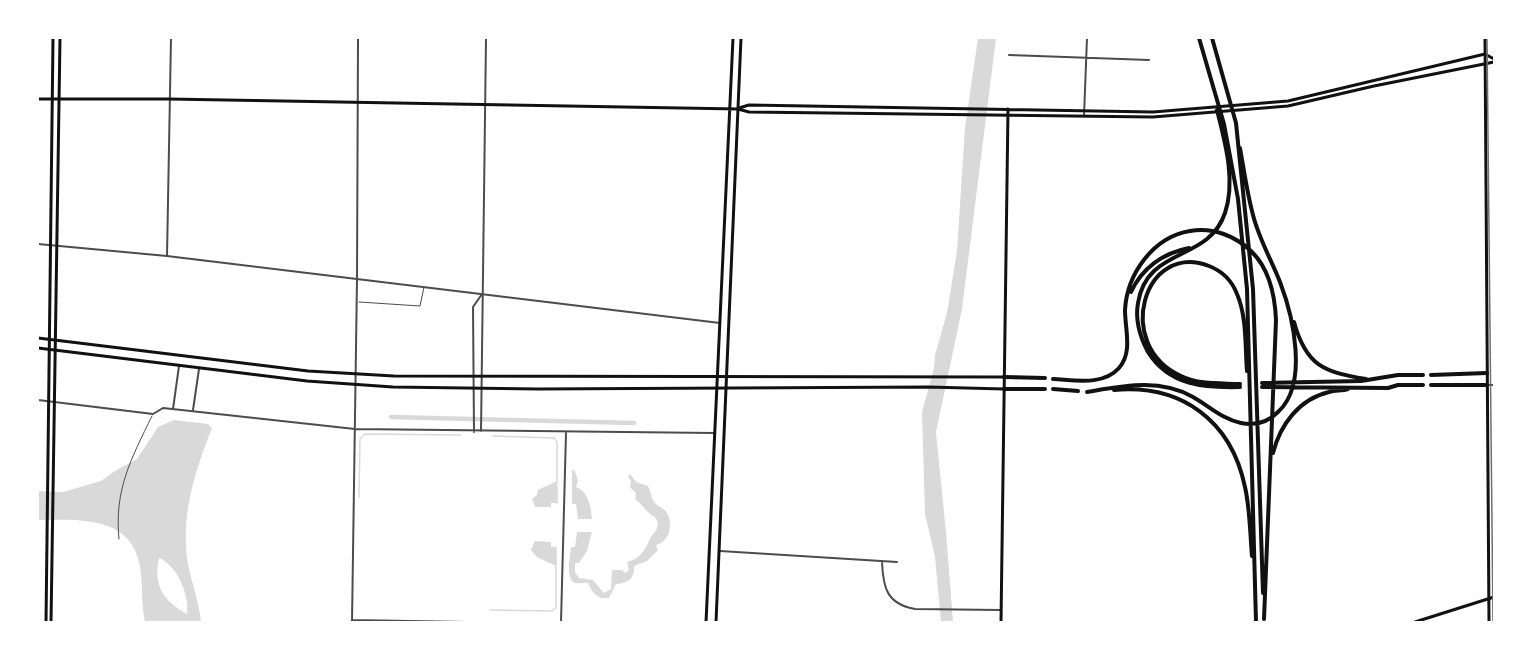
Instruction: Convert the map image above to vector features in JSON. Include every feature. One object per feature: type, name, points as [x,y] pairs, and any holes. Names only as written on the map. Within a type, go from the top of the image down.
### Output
[{"type":"highway","points":[[1199,38],[1217,101],[1238,198],[1247,289],[1256,621]]},
{"type":"highway","points":[[1212,38],[1236,123],[1253,214],[1264,248],[1280,281],[1301,344],[1316,363],[1337,374],[1370,380]]},
{"type":"highway","points":[[1236,123],[1253,289],[1264,621]]},
{"type":"highway","points":[[1222,125],[1230,177],[1226,212],[1213,235],[1204,243],[1159,265],[1141,290],[1137,307],[1140,333],[1151,357],[1172,376],[1199,386],[1240,386],[1209,383],[1183,377],[1167,367],[1155,354],[1144,332],[1143,308],[1151,284],[1163,272],[1179,264],[1204,264],[1221,272],[1233,285],[1242,312],[1251,437]]},
{"type":"highway","points":[[1053,379],[1098,380],[1113,374],[1119,368],[1126,352],[1126,304],[1132,282],[1150,252],[1170,237],[1202,230],[1215,232],[1233,238],[1256,256],[1268,276],[1275,305],[1276,335],[1264,621]]},
{"type":"highway","points":[[1126,304],[1135,283],[1156,261],[1167,255],[1194,248]]},
{"type":"highway","points":[[1256,621],[1245,489],[1236,457],[1225,438],[1211,421],[1192,406],[1160,391],[1124,389],[1087,392],[1124,385],[1149,384],[1176,390],[1233,421],[1248,424],[1261,423],[1275,416],[1291,394],[1295,379],[1295,352],[1291,316]]},
{"type":"highway","points":[[1431,375],[1486,373]]},
{"type":"highway","points":[[1423,375],[1262,385],[1352,388],[1423,385]]},
{"type":"highway","points":[[1004,377],[1046,378]]},
{"type":"highway","points":[[1431,385],[1486,385]]},
{"type":"highway","points":[[1270,466],[1277,439],[1284,425],[1294,413],[1316,397],[1328,392],[1352,388]]},
{"type":"highway","points":[[1004,389],[1045,389]]},
{"type":"highway","points":[[1053,389],[1078,392]]},
{"type":"main road","points":[[45,622],[53,38]]},
{"type":"main road","points":[[51,622],[60,38]]},
{"type":"main road","points":[[706,622],[733,38]]},
{"type":"main road","points":[[716,622],[741,38]]},
{"type":"main road","points":[[1485,38],[1489,622]]},
{"type":"main road","points":[[738,109],[749,105],[1144,112],[1288,101],[1485,54],[1494,60]]},
{"type":"main road","points":[[38,99],[485,104],[738,109],[749,112],[1153,117],[1275,108],[1485,64],[1494,60]]},
{"type":"main road","points":[[1001,622],[1008,109]]},
{"type":"main road","points":[[38,338],[356,375],[473,378],[1004,377]]},
{"type":"main road","points":[[38,348],[199,369],[356,385],[475,389],[928,387],[1004,389]]},
{"type":"main road","points":[[1415,622],[1494,597]]},
{"type":"street","points":[[167,256],[171,38]]},
{"type":"street","points":[[358,38],[352,621],[468,622]]},
{"type":"street","points":[[481,432],[486,38]]},
{"type":"street","points":[[1084,116],[1087,38]]},
{"type":"street","points":[[1009,55],[1149,60]]},
{"type":"street","points":[[38,244],[167,256],[720,323]]},
{"type":"street","points":[[474,432],[473,308],[482,294]]},
{"type":"street","points":[[173,409],[179,366]]},
{"type":"street","points":[[193,410],[199,369]]},
{"type":"street","points":[[1486,373],[1493,373]]},
{"type":"street","points":[[1486,385],[1494,385]]},
{"type":"street","points":[[38,400],[153,414],[163,408],[193,410],[355,429],[714,434]]},
{"type":"street","points":[[561,622],[566,433]]},
{"type":"street","points":[[720,551],[897,562]]},
{"type":"street","points":[[882,562],[886,591],[892,600],[904,607],[937,610],[1001,610]]},
{"type":"lane","points":[[357,302],[420,306],[424,287]]},
{"type":"lane","points":[[119,539],[117,518],[119,496],[133,454],[153,414]]},
{"type":"shaded area","points":[[978,38],[996,38],[962,309],[936,432],[953,622],[941,622],[935,557],[925,514],[922,412],[947,313],[957,251],[965,128]]},
{"type":"shaded area","points":[[174,420],[208,424],[212,428],[195,477],[186,529],[188,564],[201,622],[145,622],[140,567],[135,550],[115,529],[86,521],[38,520],[38,491],[63,492],[101,481],[137,459],[158,427]],"holes":[[[159,558],[177,574],[181,582],[187,614],[166,598],[159,584],[157,576]]]},
{"type":"shaded area","points":[[572,470],[575,471],[578,481],[576,487],[588,500],[592,519],[578,519],[576,504],[572,504]]},
{"type":"shaded area","points":[[630,474],[636,482],[648,486],[654,502],[667,513],[670,528],[667,537],[656,545],[658,550],[647,561],[634,566],[630,579],[616,584],[609,598],[601,598],[593,592],[588,583],[575,583],[571,579],[569,565],[571,547],[575,547],[577,532],[592,532],[587,551],[579,563],[575,563],[575,572],[579,578],[593,580],[604,593],[611,589],[612,570],[622,570],[625,573],[629,570],[627,562],[642,554],[658,525],[656,518],[635,499],[636,493],[630,487],[631,481],[628,476]]},
{"type":"shaded area","points":[[557,481],[557,503],[551,503],[551,507],[535,507],[532,499],[537,495],[538,490]]},
{"type":"shaded area","points":[[535,541],[551,542],[551,547],[556,547],[556,566],[537,557],[531,550]]},
{"type":"waterway","points":[[391,417],[634,423]]},
{"type":"waterway","points":[[359,497],[360,439],[365,434],[461,435]]},
{"type":"waterway","points":[[493,436],[554,438],[557,442],[557,483]]},
{"type":"waterway","points":[[557,487],[557,503]]},
{"type":"waterway","points":[[490,610],[552,611],[556,608],[556,547]]},
{"type":"tram line","points":[[1487,38],[1493,622]]}]
